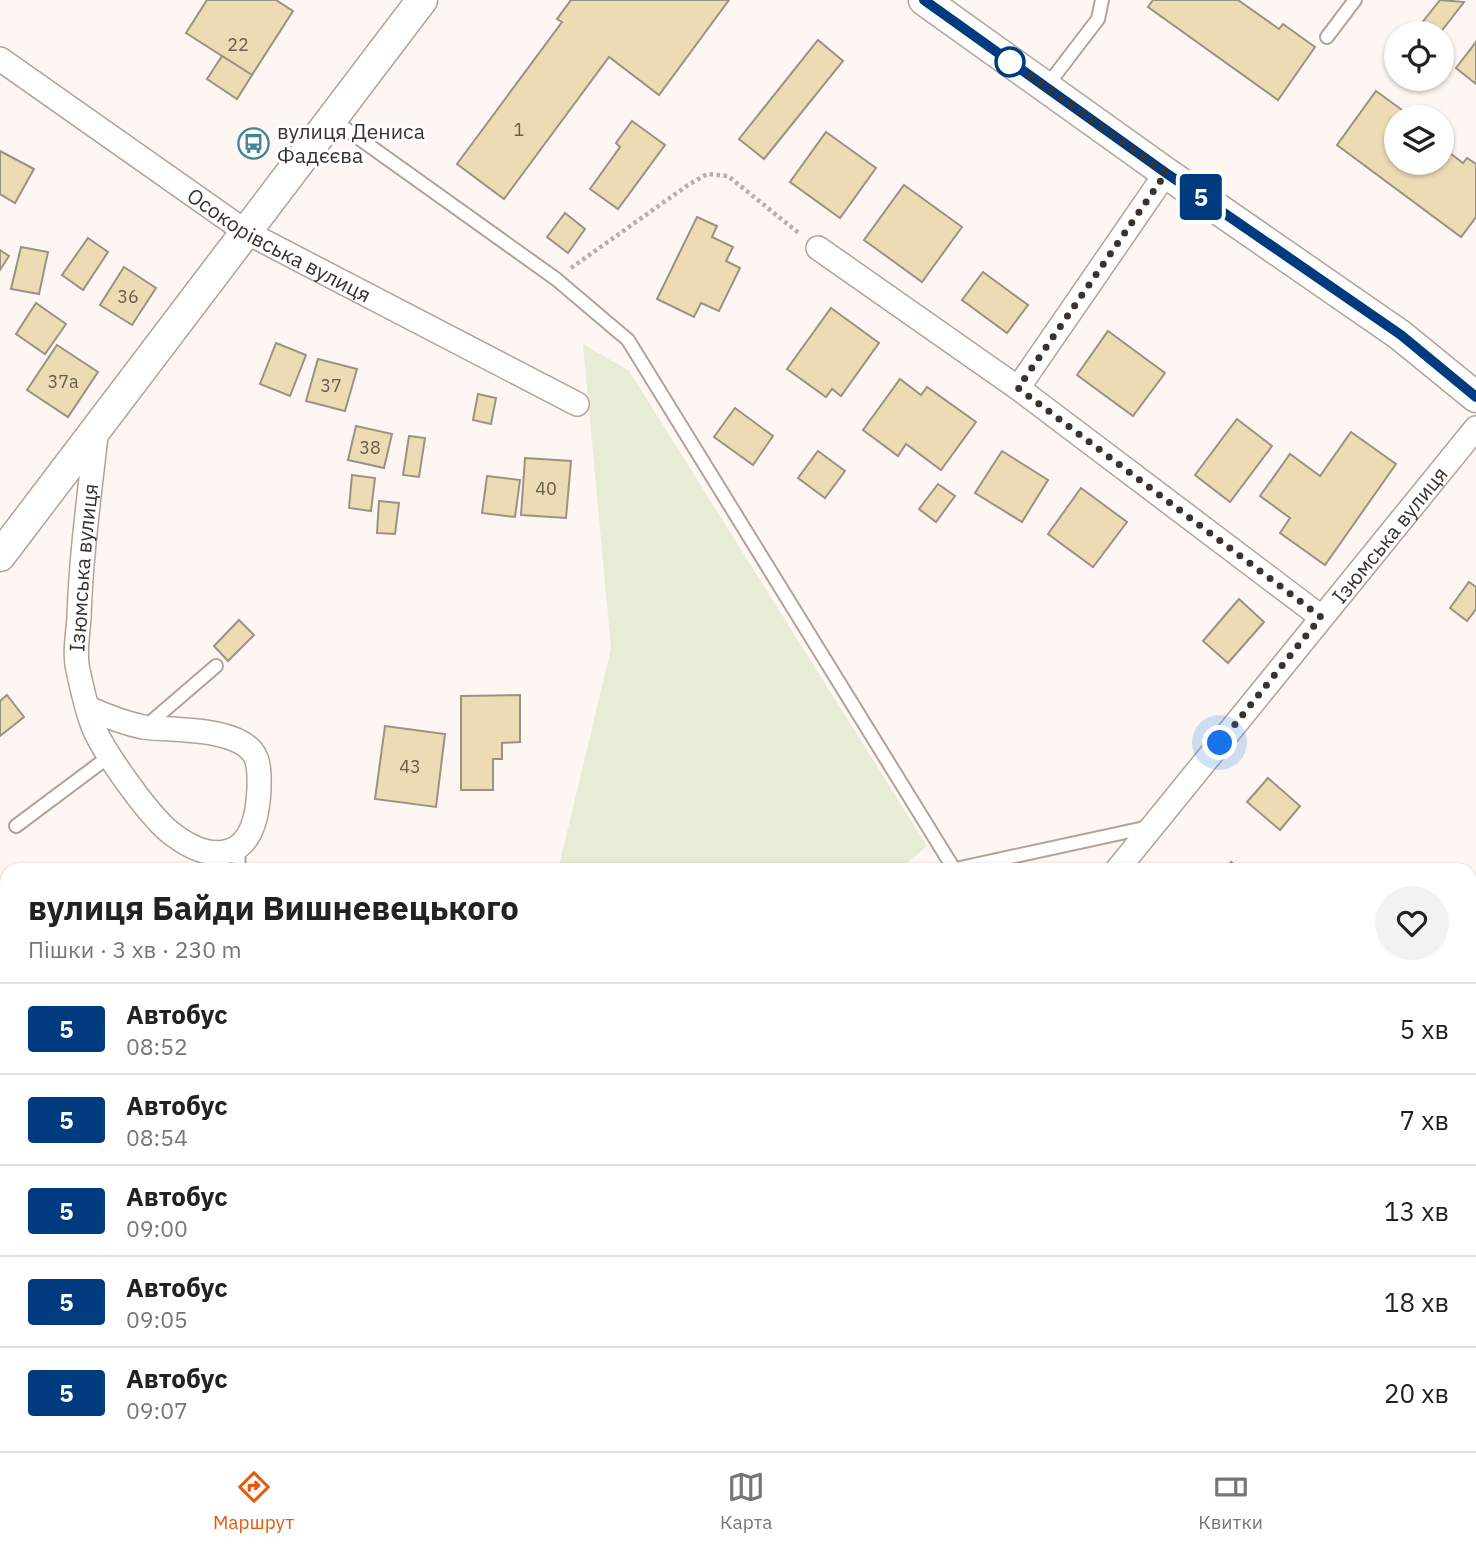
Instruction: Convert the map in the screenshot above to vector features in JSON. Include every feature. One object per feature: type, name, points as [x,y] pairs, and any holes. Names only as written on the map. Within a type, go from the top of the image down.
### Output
[{"type":"street","points":[[924,0],[1166,173],[1401,335],[1476,397]]},
{"type":"street","points":[[0,556],[332,118],[416,2]]},
{"type":"street","name":"Осокорівська вулиця","points":[[0,59],[246,232],[577,404]]},
{"type":"street","points":[[1018,388],[1166,173]]},
{"type":"street","points":[[818,248],[1018,388],[1321,617]]},
{"type":"street","name":"Ізюмська вулиця","points":[[88,708],[118,721],[145,727],[193,730],[236,739],[256,756],[260,779],[258,807],[239,859],[195,848],[172,835],[132,789],[95,731],[88,708],[77,666],[80,591],[97,427]]},
{"type":"street","name":"Ізюмська вулиця","points":[[1123,863],[1476,428]]},
{"type":"lane","points":[[1046,88],[1098,19],[1102,0]]},
{"type":"lane","points":[[1327,37],[1355,0]]},
{"type":"lane","points":[[332,118],[556,279],[628,340],[949,863]]},
{"type":"lane","points":[[145,727],[216,666]]},
{"type":"lane","points":[[16,825],[111,755]]},
{"type":"lane","points":[[981,863],[1153,826]]},
{"type":"path","points":[[556,279],[707,174],[728,176],[818,248]]},
{"type":"green space","points":[[583,344],[629,371],[927,846],[907,863],[560,863],[611,649]]},
{"type":"building","points":[[207,0],[276,0],[293,11],[252,75],[186,33]]},
{"type":"building","points":[[571,0],[729,0],[659,95],[609,57],[504,199],[457,164],[562,22],[557,19]]},
{"type":"building","points":[[1153,0],[1238,0],[1279,29],[1283,24],[1315,47],[1278,100],[1148,7]]},
{"type":"building","points":[[1440,0],[1464,2],[1449,21],[1423,21]]},
{"type":"building","points":[[818,40],[843,61],[764,159],[739,139]]},
{"type":"building","points":[[1476,42],[1476,84],[1456,68]]},
{"type":"building","points":[[222,56],[252,75],[237,99],[207,79]]},
{"type":"building","points":[[1376,91],[1395,105],[1384,105],[1384,175],[1454,175],[1454,156],[1463,163],[1467,158],[1476,164],[1476,217],[1461,237],[1337,145]]},
{"type":"building","points":[[632,121],[665,145],[618,209],[590,189],[620,147],[616,143]]},
{"type":"building","points":[[826,132],[876,168],[840,218],[790,182]]},
{"type":"building","points":[[0,151],[34,169],[15,203],[0,194]]},
{"type":"building","points":[[904,185],[962,227],[922,282],[864,240]]},
{"type":"building","points":[[565,213],[585,229],[568,253],[547,237]]},
{"type":"building","points":[[697,217],[717,226],[712,237],[733,247],[726,261],[740,268],[719,311],[701,303],[694,317],[657,299]]},
{"type":"building","points":[[88,238],[108,252],[83,290],[62,275]]},
{"type":"building","points":[[21,247],[48,252],[39,294],[11,289]]},
{"type":"building","points":[[0,250],[9,256],[0,270]]},
{"type":"building","points":[[124,267],[156,288],[132,325],[100,305]]},
{"type":"building","points":[[983,272],[1028,305],[1007,333],[962,300]]},
{"type":"building","points":[[36,303],[66,324],[45,354],[16,334]]},
{"type":"building","points":[[831,308],[879,343],[841,396],[832,389],[826,397],[787,369]]},
{"type":"building","points":[[1108,331],[1165,373],[1133,416],[1077,375]]},
{"type":"building","points":[[276,343],[306,355],[290,396],[260,384]]},
{"type":"building","points":[[57,345],[98,372],[68,417],[27,390]]},
{"type":"building","points":[[318,359],[357,369],[345,411],[306,401]]},
{"type":"building","points":[[900,379],[921,395],[927,387],[976,422],[941,470],[906,444],[898,456],[863,430]]},
{"type":"building","points":[[478,394],[496,398],[491,424],[473,420]]},
{"type":"building","points":[[735,408],[773,436],[753,465],[714,437]]},
{"type":"building","points":[[1237,419],[1272,446],[1230,502],[1195,475]]},
{"type":"building","points":[[356,426],[392,434],[384,468],[348,460]]},
{"type":"building","points":[[1351,432],[1396,464],[1325,565],[1280,533],[1290,518],[1260,496],[1290,454],[1320,476]]},
{"type":"building","points":[[409,436],[425,438],[419,477],[403,475]]},
{"type":"building","points":[[818,451],[845,471],[825,498],[798,478]]},
{"type":"building","points":[[1002,451],[1048,480],[1022,522],[975,493]]},
{"type":"building","points":[[525,458],[571,461],[566,518],[521,515]]},
{"type":"building","points":[[352,475],[375,478],[371,511],[349,508]]},
{"type":"building","points":[[487,476],[520,480],[515,517],[482,513]]},
{"type":"building","points":[[938,484],[955,496],[936,522],[919,509]]},
{"type":"building","points":[[1081,488],[1127,522],[1093,567],[1048,534]]},
{"type":"building","points":[[379,501],[399,503],[395,534],[377,533]]},
{"type":"building","points":[[1469,582],[1476,587],[1476,609],[1467,621],[1450,608]]},
{"type":"building","points":[[1239,599],[1264,622],[1228,663],[1203,641]]},
{"type":"building","points":[[239,620],[254,635],[228,661],[214,646]]},
{"type":"building","points":[[7,695],[24,717],[0,736],[0,701]]},
{"type":"building","points":[[520,695],[520,742],[502,743],[502,759],[493,759],[493,790],[461,790],[461,696]]},
{"type":"building","points":[[385,726],[445,734],[436,807],[375,799]]},
{"type":"building","points":[[1268,778],[1300,806],[1280,830],[1247,802]]},
{"type":"bus line","name":"5","points":[[924,0],[1166,173],[1401,335],[1476,397]]},
{"type":"place","name":"вулиця Дениса Фадєєва","points":[[254,143]]},
{"type":"route","points":[[1010,62],[1005,58],[1166,173],[1018,388],[1321,617],[1220,743]]}]
